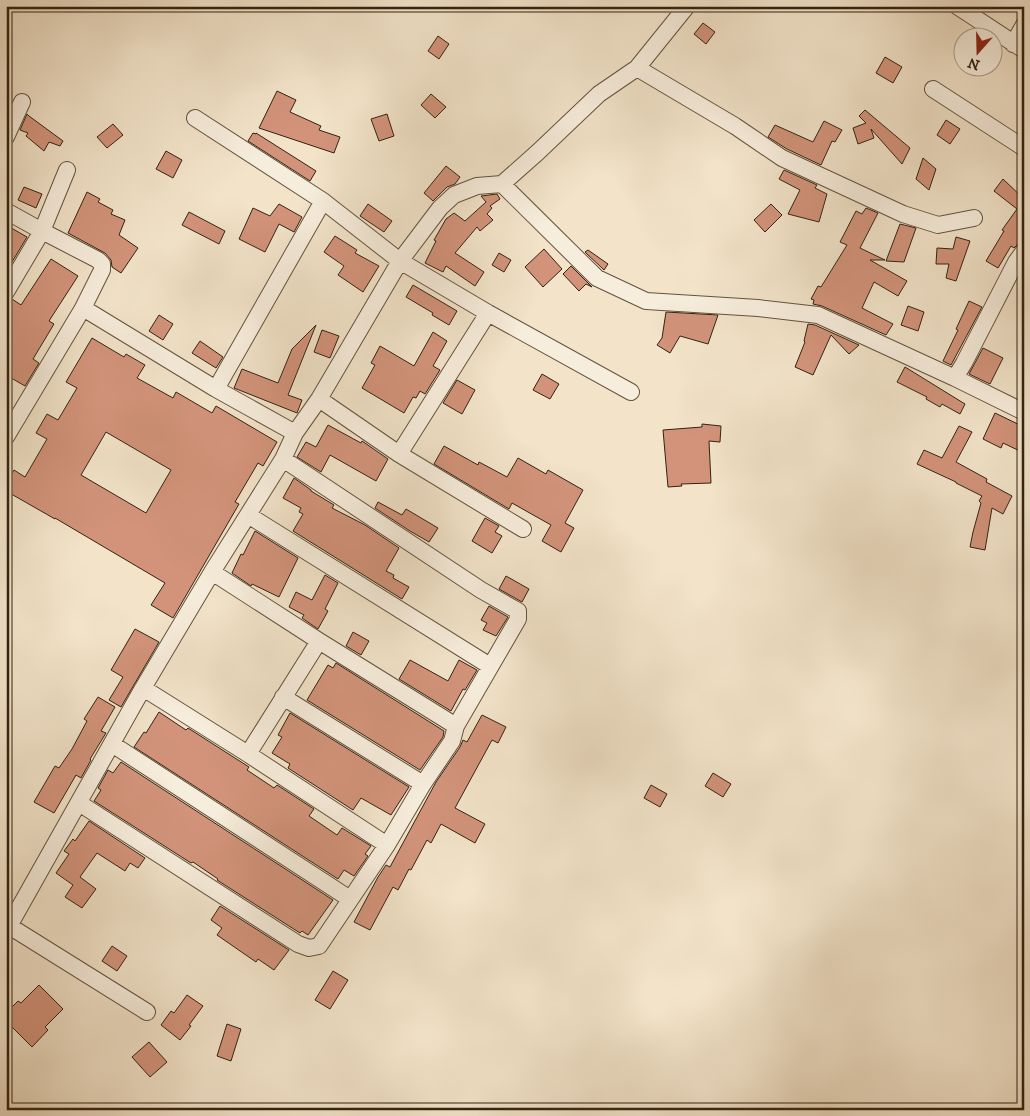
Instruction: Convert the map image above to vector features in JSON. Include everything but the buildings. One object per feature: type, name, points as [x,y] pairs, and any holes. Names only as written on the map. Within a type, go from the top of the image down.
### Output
[{"type":"street","points":[[147,1012],[7,926],[79,803],[142,688],[283,459],[295,433],[318,399],[400,261],[440,208],[454,195],[478,186],[502,184],[599,94],[637,68],[687,6]]},
{"type":"street","points":[[957,6],[1019,47],[1024,25]]},
{"type":"street","points":[[637,68],[735,126],[782,158],[903,214],[938,225],[974,218]]},
{"type":"street","points":[[932,88],[1024,148]]},
{"type":"street","points":[[6,137],[22,102]]},
{"type":"street","points":[[195,118],[323,201],[400,261],[488,313],[631,392]]},
{"type":"street","points":[[6,292],[42,231],[67,170]]},
{"type":"street","points":[[502,184],[597,278],[646,301],[758,308],[818,315],[1024,412]]},
{"type":"street","points":[[216,389],[323,201]]},
{"type":"street","points":[[6,211],[98,260],[102,264],[102,270],[83,308],[6,437]]},
{"type":"street","points":[[955,378],[1021,260]]},
{"type":"street","points":[[83,308],[216,389],[295,433]]},
{"type":"street","points":[[400,454],[488,313]]},
{"type":"street","points":[[318,399],[400,454],[523,529]]},
{"type":"street","points":[[79,803],[298,944],[309,948],[319,946],[387,844],[452,741],[456,726],[518,619],[518,611],[480,590],[283,459]]},
{"type":"street","points":[[248,515],[490,666]]},
{"type":"street","points":[[212,572],[456,726]]},
{"type":"street","points":[[248,754],[319,641]]},
{"type":"street","points":[[142,688],[387,844]]},
{"type":"street","points":[[283,697],[424,784]]},
{"type":"street","points":[[112,744],[350,899]]}]
